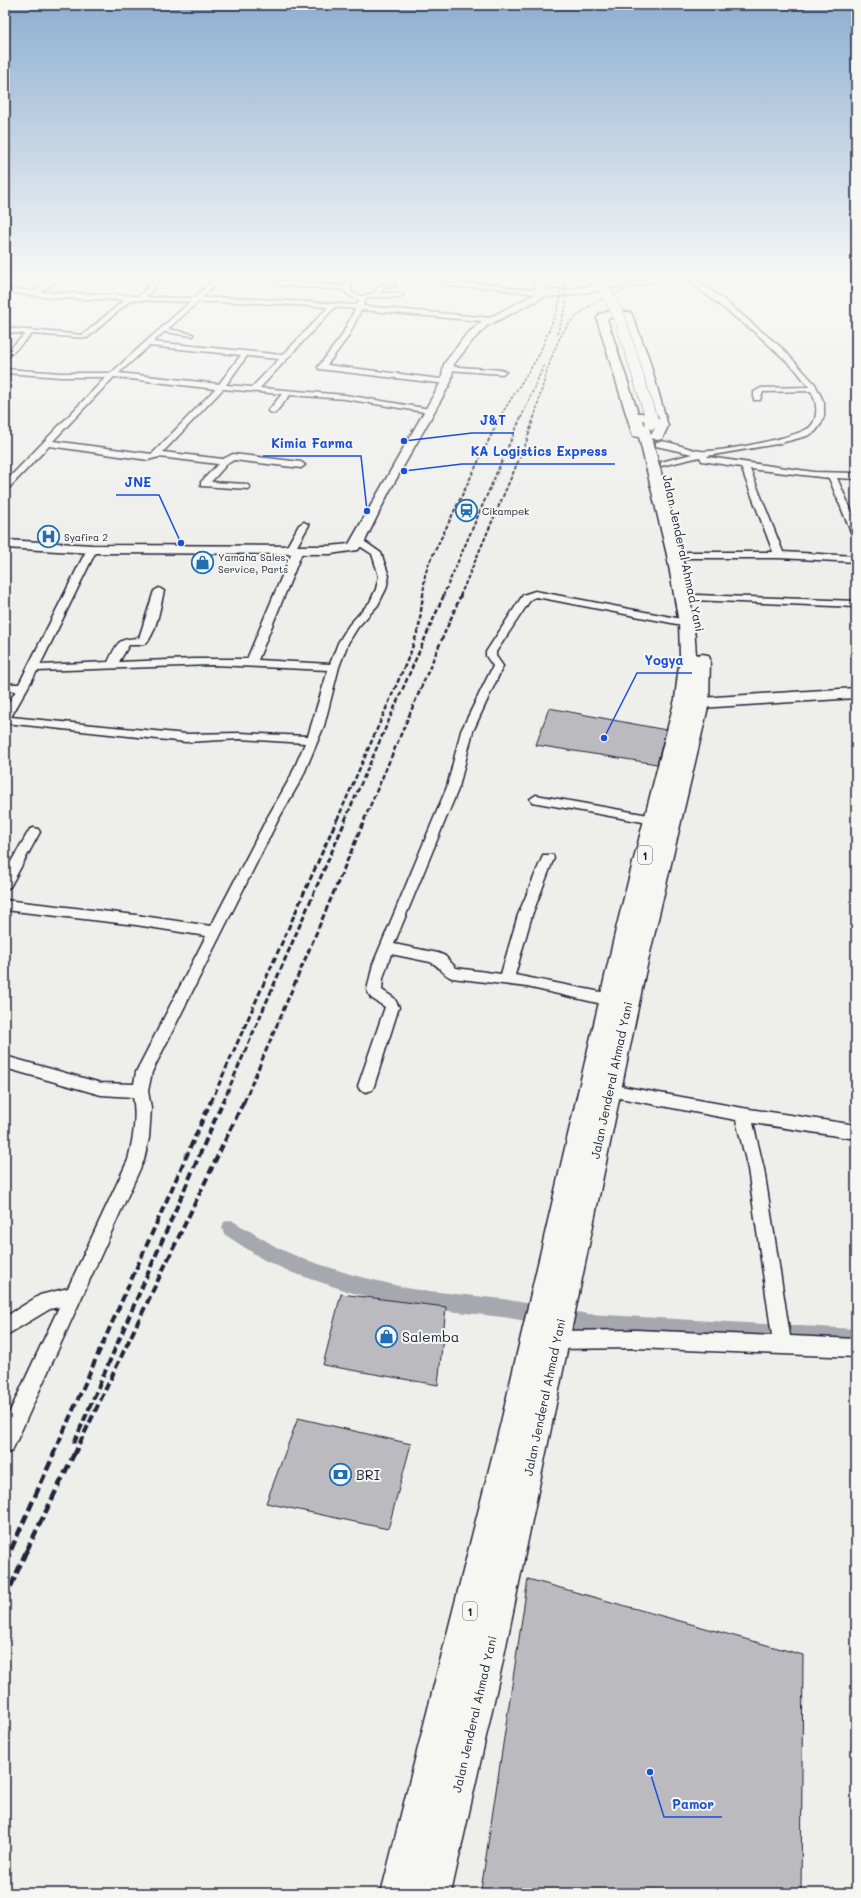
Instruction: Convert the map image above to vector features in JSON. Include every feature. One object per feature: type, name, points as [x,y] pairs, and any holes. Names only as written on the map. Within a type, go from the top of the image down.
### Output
[{"type":"highway","points":[[615,364],[635,428],[651,433],[662,426],[645,364]]},
{"type":"highway","name":"1","points":[[626,364],[651,433]]},
{"type":"highway","name":"Jalan Jenderal Ahmad Yani","points":[[432,1893],[485,1666],[550,1334],[555,1296],[611,1000],[654,820],[692,701],[687,623],[651,433],[632,364]]},
{"type":"highway","name":"Jalan Jenderal Ahmad Yani","points":[[555,1296],[609,1090],[692,701],[702,638],[696,598],[687,555],[664,464],[651,433]]},
{"type":"highway","name":"Jalan Jenderal Ahmad Yani","points":[[400,1893],[482,1564],[550,1334]]},
{"type":"street","points":[[7,483],[48,443],[98,388],[126,364]]},
{"type":"street","points":[[158,454],[221,387],[238,364]]},
{"type":"street","points":[[254,390],[277,364]]},
{"type":"street","points":[[325,364],[322,367],[446,382]]},
{"type":"street","points":[[5,544],[92,549],[294,550],[348,549],[353,547],[358,541],[383,492],[446,382],[448,368],[451,364]]},
{"type":"street","points":[[664,464],[702,454],[785,440],[811,431],[816,425],[820,412],[819,398],[792,364]]},
{"type":"street","points":[[448,368],[502,372]]},
{"type":"street","points":[[5,371],[61,375],[113,375],[221,387],[345,397],[430,411]]},
{"type":"street","points":[[756,398],[758,392],[761,390],[791,388],[813,389]]},
{"type":"street","points":[[272,411],[288,392]]},
{"type":"street","points":[[651,433],[702,454],[705,459],[712,461],[832,476],[856,476]]},
{"type":"street","points":[[48,443],[148,457],[158,454],[224,462]]},
{"type":"street","points":[[246,487],[204,484],[224,462],[233,457],[301,465]]},
{"type":"street","points":[[745,466],[779,556]]},
{"type":"street","points":[[832,476],[856,532]]},
{"type":"street","points":[[251,663],[304,525]]},
{"type":"street","points":[[5,1444],[136,1160],[141,1138],[143,1116],[140,1091],[144,1072],[272,820],[296,778],[313,740],[334,667],[343,643],[354,625],[374,603],[381,589],[384,576],[376,553],[358,541]]},
{"type":"street","points":[[92,549],[23,688],[5,718],[186,738],[240,736],[313,740]]},
{"type":"street","points":[[687,555],[856,559]]},
{"type":"street","points":[[112,666],[122,645],[126,642],[143,641],[148,630],[159,591]]},
{"type":"street","points":[[366,1086],[392,1008],[389,1001],[376,994],[374,990],[377,972],[453,787],[467,731],[498,666],[491,656],[491,652],[527,597],[535,594],[687,623]]},
{"type":"street","points":[[696,598],[856,604]]},
{"type":"street","points":[[33,668],[87,668],[194,662],[334,667]]},
{"type":"street","points":[[5,688],[23,688]]},
{"type":"street","points":[[692,701],[856,693]]},
{"type":"street","points":[[536,799],[654,820]]},
{"type":"street","points":[[5,884],[34,832]]},
{"type":"street","points":[[506,979],[525,915],[548,858]]},
{"type":"street","points":[[5,905],[136,920],[216,932]]},
{"type":"street","points":[[386,948],[433,957],[440,960],[452,973],[528,982],[611,1000]]},
{"type":"street","points":[[5,1062],[101,1089],[140,1091]]},
{"type":"street","points":[[609,1090],[743,1115],[856,1132]]},
{"type":"street","points":[[743,1115],[758,1183],[781,1337]]},
{"type":"street","points":[[5,1327],[46,1301],[75,1295]]},
{"type":"street","points":[[550,1334],[636,1339],[781,1337],[856,1348]]},
{"type":"building","points":[[549,708],[666,730],[657,764],[536,745]]},
{"type":"building","name":"Salemba","points":[[341,1294],[446,1307],[438,1385],[323,1365]]},
{"type":"building","name":"BRI","points":[[298,1418],[411,1444],[388,1529],[266,1503]]},
{"type":"building","points":[[528,1579],[803,1655],[801,1893],[489,1893],[481,1890]]},
{"type":"waterway","points":[[231,1228],[271,1254],[300,1267],[353,1284],[411,1298],[503,1308],[588,1323],[856,1339]]},
{"type":"railway","points":[[499,418],[534,364]]},
{"type":"railway","points":[[534,418],[550,364]]},
{"type":"railway","points":[[521,418],[544,365]]},
{"type":"railway","points":[[423,596],[425,575],[429,563],[500,417]]},
{"type":"railway","points":[[443,596],[521,417]]},
{"type":"railway","points":[[460,596],[526,443],[534,417]]},
{"type":"railway","points":[[337,820],[410,654],[419,627],[423,595]]},
{"type":"railway","points":[[345,820],[444,595]]},
{"type":"railway","points":[[364,820],[461,595]]},
{"type":"railway","points":[[211,1102],[337,819]]},
{"type":"railway","points":[[223,1102],[346,819]]},
{"type":"railway","points":[[244,1102],[365,819]]},
{"type":"railway","points":[[53,1455],[211,1101]]},
{"type":"railway","points":[[74,1443],[223,1101]]},
{"type":"railway","points":[[74,1455],[244,1101]]},
{"type":"railway","points":[[5,1563],[54,1454]]},
{"type":"railway","points":[[26,1552],[74,1454]]},
{"type":"railway","points":[[5,1600],[28,1547]]},
{"type":"place","name":"J&T","points":[[404,441]]},
{"type":"place","name":"KA Logistics Express","points":[[404,471]]},
{"type":"place","name":"Kimia Farma","points":[[367,511]]},
{"type":"place","name":"Cikampek","points":[[466,511]]},
{"type":"place","name":"Syafira 2","points":[[48,537]]},
{"type":"place","name":"JNE","points":[[181,543]]},
{"type":"place","name":"Yamaha Sales, Service, Parts","points":[[203,563]]},
{"type":"place","name":"Yogya","points":[[604,738]]},
{"type":"place","name":"Salemba","points":[[387,1336]]},
{"type":"place","name":"BRI","points":[[340,1474]]},
{"type":"place","name":"Pamor","points":[[650,1772]]}]
